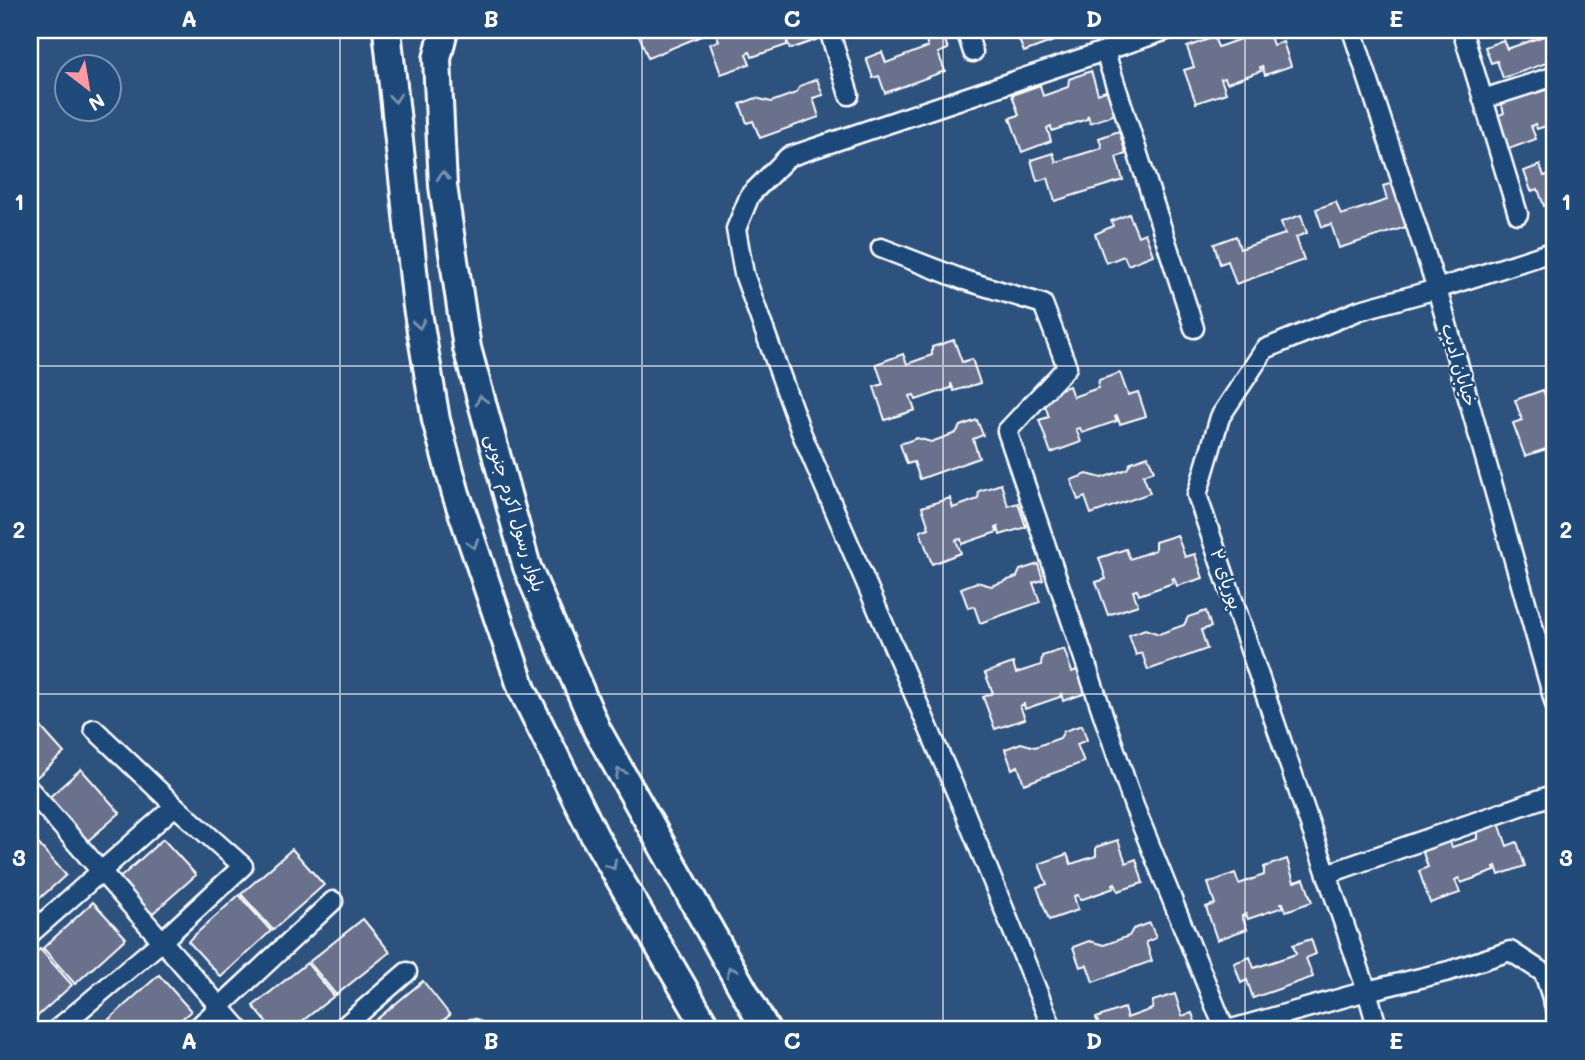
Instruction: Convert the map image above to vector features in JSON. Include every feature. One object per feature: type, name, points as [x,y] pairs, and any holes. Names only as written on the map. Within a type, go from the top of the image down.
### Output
[{"type":"main road","points":[[387,30],[416,307],[436,420],[456,494],[522,689],[595,837],[708,1030]]},
{"type":"main road","name":"بلوار رسول اکرم جنوبی","points":[[444,30],[437,59],[443,186],[467,348],[527,567],[597,730],[766,1030]]},
{"type":"street","points":[[829,30],[849,96]]},
{"type":"street","points":[[966,30],[973,51]]},
{"type":"street","points":[[1053,1030],[963,808],[801,432],[744,274],[736,229],[750,195],[788,157],[1167,30]]},
{"type":"street","name":"خیابان ادیب","points":[[1352,30],[1437,289],[1555,704]]},
{"type":"street","points":[[1462,30],[1518,214]]},
{"type":"street","points":[[1105,52],[1194,328]]},
{"type":"street","points":[[1483,99],[1555,76]]},
{"type":"street","points":[[881,248],[964,280],[1043,304],[1067,367],[1007,431],[1135,806],[1226,1030],[1449,971],[1510,951],[1544,973],[1554,1002]]},
{"type":"street","name":"پوریای ۲","points":[[1378,1030],[1197,495],[1220,417],[1265,348],[1360,310],[1437,289],[1555,251]]},
{"type":"street","points":[[56,1030],[162,941],[243,866],[94,729]]},
{"type":"street","points":[[30,790],[240,1030]]},
{"type":"street","points":[[1327,874],[1555,794]]},
{"type":"street","points":[[30,934],[175,806]]},
{"type":"street","points":[[195,1030],[333,901]]},
{"type":"street","points":[[340,1030],[407,972]]},
{"type":"building","points":[[637,30],[704,30],[706,34],[648,58]]},
{"type":"building","points":[[715,30],[812,30],[816,40],[790,49],[787,41],[787,45],[752,57],[750,52],[746,54],[750,64],[721,74],[710,44],[719,41]]},
{"type":"building","points":[[1008,30],[1083,30],[1024,52],[1017,35],[1011,37]]},
{"type":"building","points":[[1243,30],[1268,30],[1273,45],[1283,42],[1291,66],[1265,75],[1262,66],[1261,71],[1227,83],[1225,78],[1221,79],[1226,93],[1196,103],[1184,70],[1194,67],[1187,47],[1214,37],[1218,47],[1243,38]]},
{"type":"building","points":[[1545,30],[1555,30],[1555,60],[1503,78],[1497,61],[1491,63],[1485,47],[1503,40],[1507,49],[1547,35]]},
{"type":"building","points":[[942,32],[948,49],[938,53],[945,71],[885,93],[879,76],[873,78],[866,58],[882,52],[886,63],[928,47],[925,38]]},
{"type":"building","points":[[1091,71],[1098,94],[1108,90],[1116,114],[1090,123],[1088,115],[1087,119],[1052,131],[1051,126],[1047,128],[1051,141],[1022,152],[1010,118],[1019,115],[1012,95],[1040,85],[1043,96],[1068,87],[1069,79]]},
{"type":"building","points":[[1555,76],[1555,123],[1537,129],[1535,124],[1531,126],[1536,139],[1506,150],[1495,117],[1504,113],[1499,96]]},
{"type":"building","points":[[817,79],[823,95],[813,98],[819,117],[760,138],[753,121],[747,123],[740,104],[756,98],[771,102],[796,93],[800,86]]},
{"type":"building","points":[[1119,131],[1126,154],[1116,157],[1123,180],[1055,201],[1048,178],[1037,181],[1031,160],[1053,153],[1056,162],[1102,148],[1099,138]]},
{"type":"building","points":[[1540,165],[1544,176],[1555,173],[1555,202],[1544,206],[1538,189],[1531,191],[1524,171]]},
{"type":"building","points":[[1406,179],[1409,226],[1339,248],[1331,224],[1322,227],[1316,209],[1336,202],[1341,215],[1387,200],[1383,186]]},
{"type":"building","points":[[1129,214],[1138,236],[1145,233],[1153,255],[1128,265],[1124,256],[1106,263],[1095,234],[1113,226],[1111,221]]},
{"type":"building","points":[[1301,215],[1307,233],[1296,237],[1304,260],[1236,284],[1228,261],[1220,264],[1214,244],[1236,236],[1240,249],[1285,234],[1281,222]]},
{"type":"building","points":[[954,340],[962,362],[972,359],[980,383],[954,391],[951,383],[951,388],[916,400],[914,395],[910,396],[915,410],[885,420],[874,387],[883,384],[876,364],[903,354],[907,364],[932,355],[932,347]]},
{"type":"building","points":[[1120,373],[1128,395],[1138,392],[1146,416],[1120,424],[1117,416],[1117,421],[1082,433],[1080,428],[1076,429],[1081,442],[1051,453],[1039,420],[1049,417],[1042,396],[1069,386],[1073,397],[1098,388],[1099,380]]},
{"type":"building","points":[[1543,390],[1547,400],[1555,397],[1555,435],[1554,431],[1550,432],[1555,446],[1525,456],[1513,423],[1522,420],[1515,400]]},
{"type":"building","points":[[977,420],[983,435],[973,439],[979,458],[920,479],[914,462],[907,464],[900,444],[917,438],[931,442],[956,433],[960,426]]},
{"type":"building","points":[[1148,456],[1154,471],[1143,475],[1150,493],[1091,514],[1085,497],[1078,500],[1071,480],[1087,474],[1102,478],[1127,469],[1131,462]]},
{"type":"building","points":[[1001,484],[1008,506],[1018,503],[1026,527],[1000,535],[998,527],[997,532],[962,544],[961,539],[956,540],[961,553],[932,564],[920,531],[929,528],[922,507],[950,498],[953,508],[978,499],[979,491]]},
{"type":"building","points":[[1177,535],[1185,557],[1195,554],[1203,578],[1177,586],[1174,578],[1173,583],[1139,595],[1137,590],[1133,591],[1138,605],[1108,615],[1096,582],[1106,579],[1099,558],[1126,549],[1130,559],[1155,550],[1155,542]]},
{"type":"building","points":[[1038,564],[1043,580],[1033,583],[1040,602],[980,623],[974,606],[968,608],[961,588],[977,582],[991,586],[1017,577],[1020,570]]},
{"type":"building","points":[[1206,611],[1211,627],[1201,630],[1207,649],[1148,670],[1142,653],[1136,655],[1129,635],[1145,629],[1159,634],[1184,625],[1188,617]]},
{"type":"building","points":[[1064,649],[1072,672],[1082,668],[1089,692],[1063,701],[1061,693],[1060,697],[1025,709],[1024,704],[1020,706],[1025,719],[995,729],[983,697],[993,693],[985,673],[1013,663],[1016,673],[1041,665],[1042,656]]},
{"type":"building","points":[[30,715],[64,753],[30,783]]},
{"type":"building","points":[[1082,725],[1087,740],[1077,744],[1084,762],[1024,784],[1018,766],[1012,769],[1005,749],[1021,743],[1035,747],[1060,738],[1064,731]]},
{"type":"building","points":[[81,769],[120,813],[83,845],[45,801]]},
{"type":"building","points":[[1499,823],[1507,846],[1517,842],[1525,866],[1499,875],[1496,866],[1495,871],[1461,883],[1459,878],[1455,880],[1460,893],[1430,903],[1419,871],[1428,867],[1421,847],[1448,837],[1452,847],[1477,839],[1477,830]]},
{"type":"building","points":[[34,839],[66,875],[30,907],[30,842]]},
{"type":"building","points":[[163,839],[196,875],[145,920],[113,884]]},
{"type":"building","points":[[1118,840],[1126,863],[1136,859],[1143,883],[1118,891],[1115,883],[1114,888],[1080,900],[1078,895],[1074,896],[1078,910],[1049,920],[1037,887],[1047,884],[1039,864],[1067,854],[1071,864],[1096,856],[1096,847]]},
{"type":"building","points":[[292,849],[324,885],[273,930],[241,894]]},
{"type":"building","points":[[1287,859],[1294,882],[1304,879],[1312,902],[1286,911],[1281,903],[1283,907],[1248,919],[1246,914],[1242,916],[1247,929],[1217,940],[1206,907],[1215,904],[1208,883],[1235,873],[1239,884],[1264,875],[1264,867]]},
{"type":"building","points":[[239,895],[271,931],[221,977],[188,941]]},
{"type":"building","points":[[93,902],[126,938],[75,984],[43,948]]},
{"type":"building","points":[[363,919],[390,952],[336,995],[309,962]]},
{"type":"building","points":[[1150,923],[1156,938],[1146,942],[1152,961],[1093,982],[1087,965],[1080,967],[1073,947],[1089,941],[1104,945],[1129,936],[1133,929]]},
{"type":"building","points":[[1311,939],[1316,954],[1306,958],[1313,977],[1253,998],[1247,980],[1241,983],[1234,963],[1250,957],[1254,968],[1296,954],[1293,945]]},
{"type":"building","points":[[40,949],[72,985],[30,1023],[30,958]]},
{"type":"building","points":[[307,963],[334,996],[291,1030],[273,1030],[253,1006]]},
{"type":"building","points":[[159,975],[191,1011],[169,1030],[117,1030],[108,1020]]},
{"type":"building","points":[[423,981],[450,1015],[431,1030],[374,1030],[370,1025]]},
{"type":"building","points":[[1175,994],[1182,1016],[1192,1013],[1198,1030],[1101,1030],[1096,1018],[1124,1008],[1127,1018],[1152,1009],[1153,1001]]}]
